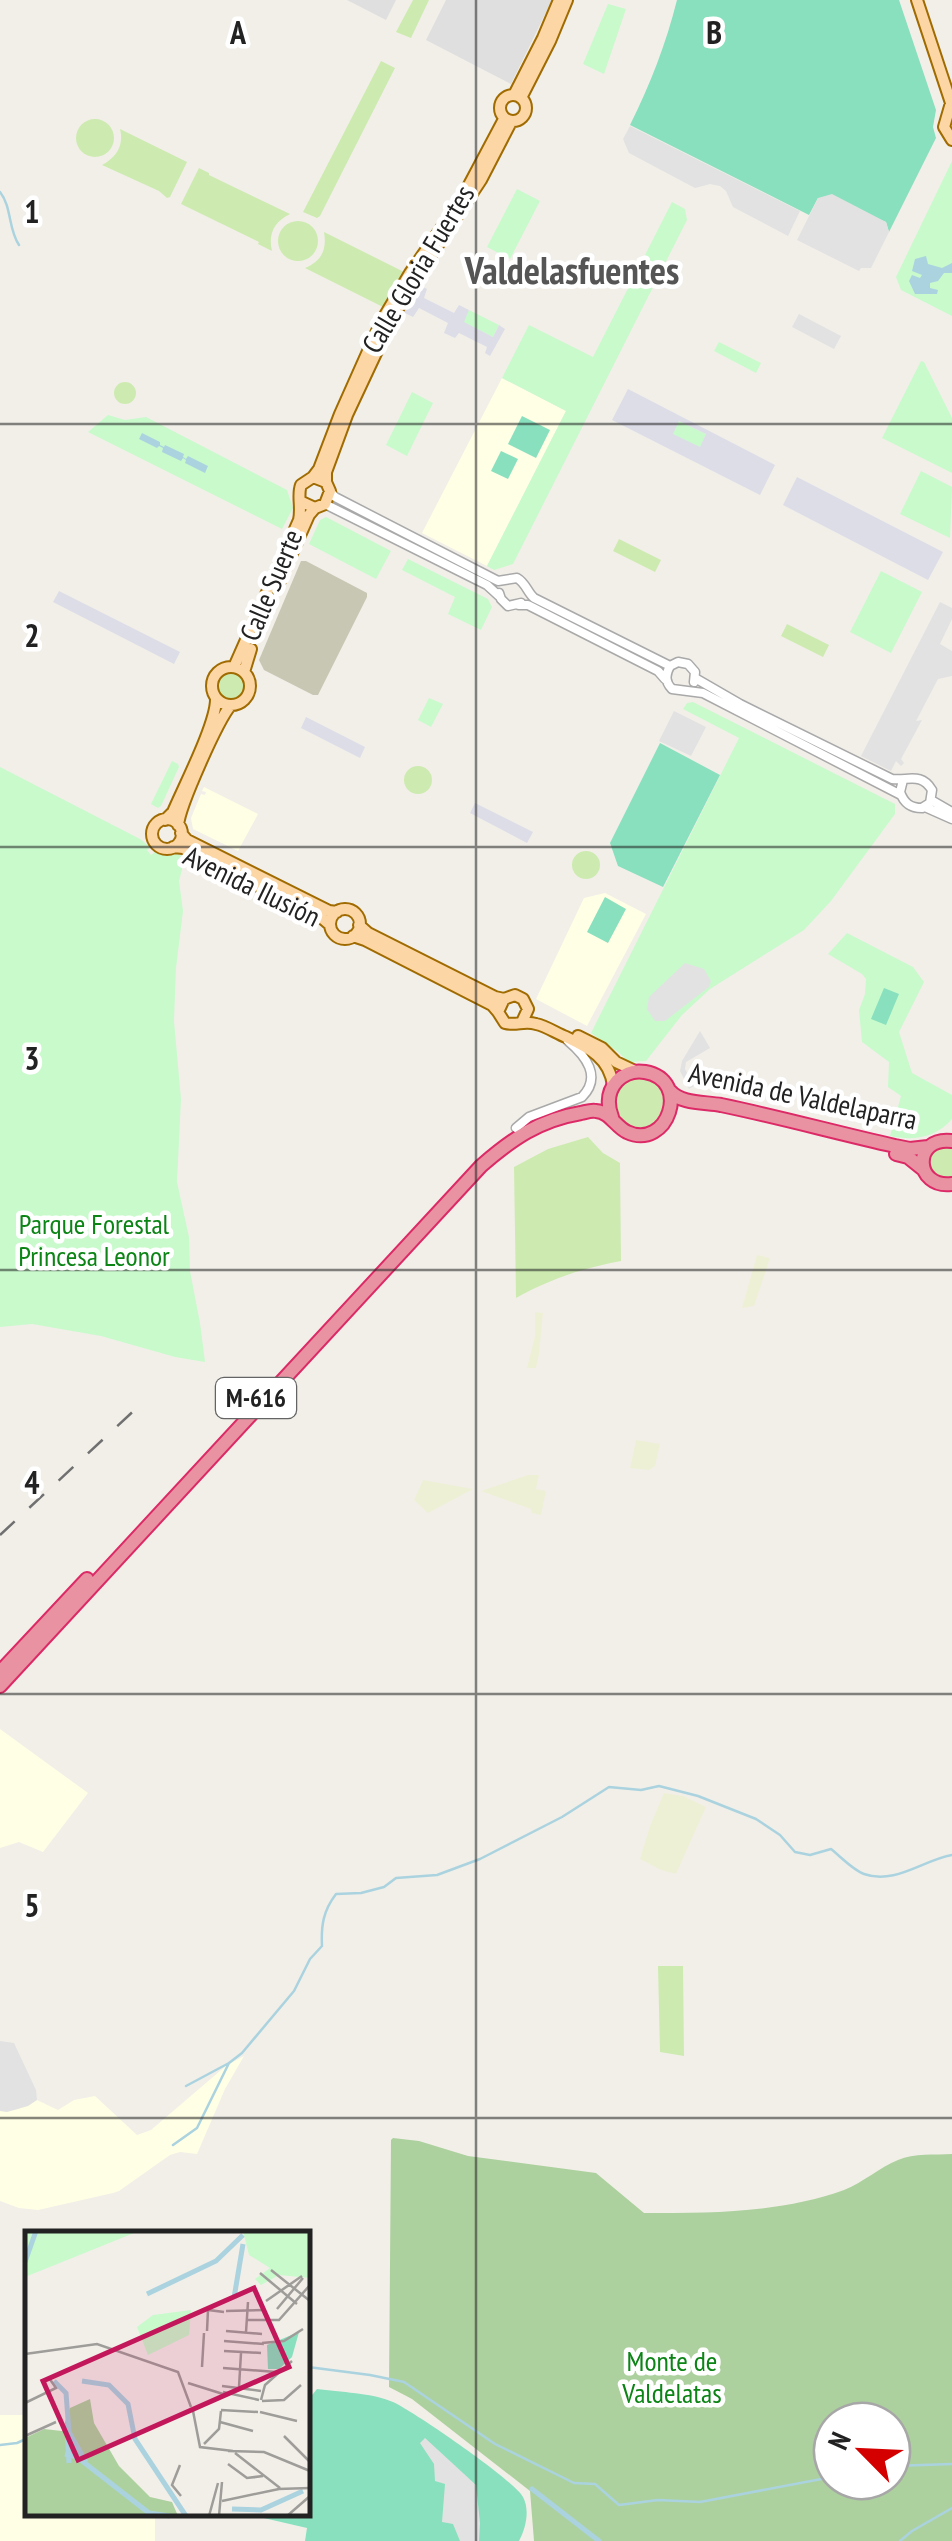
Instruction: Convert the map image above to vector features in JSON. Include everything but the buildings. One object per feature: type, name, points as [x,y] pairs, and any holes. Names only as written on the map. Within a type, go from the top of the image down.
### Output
[{"type":"highway","points":[[636,1071],[657,1076],[668,1089],[672,1101],[670,1114]]},
{"type":"highway","name":"M-616","points":[[0,1672],[465,1170],[516,1128],[542,1116],[598,1102],[627,1074],[636,1071]]},
{"type":"highway","name":"Avenida de Valdelaparra","points":[[668,1089],[683,1100],[910,1149],[928,1147]]},
{"type":"highway","points":[[612,1090],[608,1102],[612,1117]]},
{"type":"highway","name":"M-616","points":[[0,1686],[481,1166],[514,1138],[548,1122],[596,1110],[612,1117],[626,1132],[647,1134],[670,1114]]},
{"type":"highway","name":"Avenida de Valdelaparra","points":[[670,1114],[676,1110],[714,1110],[908,1157],[923,1169]]},
{"type":"highway","points":[[923,1169],[928,1147],[950,1138]]},
{"type":"highway","name":"M-616","points":[[923,1169],[937,1184],[952,1184]]},
{"type":"main road","points":[[518,96],[559,0]]},
{"type":"main road","points":[[518,96],[526,104],[526,111],[522,118],[507,120],[500,114],[503,99],[518,96],[568,0]]},
{"type":"main road","points":[[920,0],[952,84]]},
{"type":"main road","points":[[920,0],[951,104],[944,127],[952,140]]},
{"type":"main road","name":"Calle Gloria Fuertes","points":[[313,477],[381,322],[461,200],[507,120]]},
{"type":"main road","name":"Calle Gloria Fuertes","points":[[328,487],[328,468],[368,366],[418,275],[474,191],[507,120]]},
{"type":"main road","points":[[313,477],[328,487],[320,506],[302,502],[299,495],[301,484],[313,477]]},
{"type":"main road","name":"Calle Suerte","points":[[239,669],[299,520],[302,502]]},
{"type":"main road","name":"Calle Suerte","points":[[239,669],[306,520],[320,506]]},
{"type":"main road","points":[[216,698],[230,705],[239,703],[246,698],[250,681],[239,669],[220,670],[214,677],[212,684],[217,708],[173,812],[155,825],[152,836],[160,847],[173,847],[179,842],[180,814],[230,705]]},
{"type":"main road","points":[[165,820],[180,829]]},
{"type":"main road","name":"Avenida Ilusión","points":[[180,829],[187,840],[337,912]]},
{"type":"main road","name":"Avenida Ilusión","points":[[173,847],[183,848],[330,925]]},
{"type":"main road","points":[[352,911],[360,924],[353,936],[344,939],[336,936],[330,925],[337,912],[352,911]]},
{"type":"main road","name":"Avenida Ilusión","points":[[360,924],[368,933],[504,998]]},
{"type":"main road","name":"Avenida Ilusión","points":[[353,936],[492,1005],[498,1012]]},
{"type":"main road","points":[[612,1090],[612,1073],[603,1059],[584,1046],[536,1024],[509,1024],[502,1020],[498,1012],[504,998],[520,996],[534,1015],[596,1044],[616,1062],[636,1071]]},
{"type":"main road","points":[[522,1022],[528,1009]]},
{"type":"street","points":[[328,487],[336,498],[498,581],[522,580],[534,598],[670,666]]},
{"type":"street","points":[[320,506],[488,585],[508,606],[528,605],[658,671],[672,689],[703,694],[901,795],[908,805],[917,808],[928,803],[932,790],[926,781],[916,777],[892,779],[696,678]]},
{"type":"street","points":[[499,596],[500,584],[505,580]]},
{"type":"street","points":[[519,605],[527,592]]},
{"type":"street","points":[[666,680],[670,666],[678,662],[688,664],[696,678],[684,691]]},
{"type":"street","points":[[901,795],[903,780]]},
{"type":"street","points":[[928,803],[952,816]]},
{"type":"street","points":[[516,1128],[529,1117],[582,1097],[588,1091],[592,1076],[587,1060],[562,1035]]},
{"type":"shaded area","points":[[347,0],[396,0],[386,20]]},
{"type":"shaded area","points":[[446,0],[552,0],[511,84],[426,40]]},
{"type":"shaded area","points":[[630,126],[800,211],[788,236],[733,207],[720,186],[695,188],[629,153],[623,139]]},
{"type":"shaded area","points":[[832,194],[886,222],[889,232],[871,268],[859,271],[797,240],[818,198]]},
{"type":"shaded area","points":[[419,285],[427,289],[424,298],[454,313],[459,305],[469,310],[464,322],[493,337],[499,325],[505,329],[490,356],[485,353],[487,347],[459,333],[455,338],[444,333],[448,323],[419,308],[413,317],[403,312]]},
{"type":"shaded area","points":[[799,314],[841,336],[834,349],[792,327]]},
{"type":"shaded area","points":[[502,378],[566,411],[487,566],[422,533]]},
{"type":"shaded area","points":[[628,389],[775,465],[760,495],[612,420]],"holes":[[[679,421],[706,434],[700,447],[673,434]]]},
{"type":"shaded area","points":[[797,477],[943,552],[928,580],[783,505]]},
{"type":"shaded area","points":[[301,561],[367,593],[318,695],[264,670],[259,660]]},
{"type":"shaded area","points":[[59,591],[180,652],[174,664],[53,602]]},
{"type":"shaded area","points":[[940,602],[952,608],[952,619],[940,644],[952,651],[952,676],[938,679],[916,721],[922,720],[901,759],[904,763],[901,766],[896,761],[891,771],[861,756]]},
{"type":"shaded area","points":[[674,711],[706,727],[691,756],[659,741]]},
{"type":"shaded area","points":[[306,717],[365,747],[360,758],[301,728]]},
{"type":"shaded area","points":[[204,787],[258,814],[238,851],[193,829],[191,818],[201,794],[205,795]]},
{"type":"shaded area","points":[[475,803],[533,832],[527,843],[470,813]]},
{"type":"shaded area","points":[[605,893],[646,914],[587,1026],[536,999],[584,898]]},
{"type":"shaded area","points":[[685,963],[704,969],[711,981],[709,987],[665,1021],[655,1021],[647,1009],[649,997]]},
{"type":"shaded area","points":[[700,1031],[710,1048],[686,1062],[685,1069],[694,1086],[689,1089],[680,1071]]},
{"type":"shaded area","points":[[757,1255],[770,1258],[754,1306],[742,1308]]},
{"type":"shaded area","points":[[535,1312],[543,1313],[539,1354],[536,1368],[527,1368],[535,1336]]},
{"type":"shaded area","points":[[636,1440],[660,1444],[655,1466],[649,1470],[630,1468]]},
{"type":"shaded area","points":[[539,1475],[536,1489],[546,1491],[541,1515],[481,1491]]},
{"type":"shaded area","points":[[423,1480],[473,1489],[428,1513],[414,1500]]},
{"type":"shaded area","points":[[0,1729],[88,1793],[43,1852],[19,1842],[0,1848]]},
{"type":"shaded area","points":[[664,1793],[683,1796],[706,1807],[676,1874],[640,1859]]},
{"type":"shaded area","points":[[0,2041],[14,2043],[37,2100],[7,2112],[0,2111]]},
{"type":"shaded area","points":[[244,2056],[197,2154],[170,2155],[113,2193],[38,2210],[0,2201],[0,2111],[18,2109],[37,2100],[58,2110],[74,2100],[95,2096],[137,2135],[151,2130],[227,2065]]},
{"type":"shaded area","points":[[0,2415],[25,2415],[25,2516],[155,2516],[155,2541],[0,2541]]},
{"type":"shaded area","points":[[425,2438],[476,2485],[479,2541],[460,2541],[453,2524],[442,2522],[445,2484],[435,2481],[434,2464],[420,2443]]},
{"type":"green space","points":[[413,0],[429,0],[411,38],[396,32]]},
{"type":"green space","points":[[677,0],[899,0],[936,110],[936,138],[889,232],[886,222],[818,198],[809,215],[630,125],[657,64]]},
{"type":"green space","points":[[608,4],[626,9],[604,74],[583,64]]},
{"type":"green space","points":[[381,61],[395,68],[320,216],[303,212]]},
{"type":"green space","points":[[95,119],[109,124],[114,138],[109,152],[95,157],[81,152],[76,138],[81,124]]},
{"type":"green space","points":[[120,129],[187,162],[170,197],[102,165],[118,150]]},
{"type":"green space","points":[[952,161],[952,316],[901,290],[896,277]]},
{"type":"green space","points":[[199,168],[290,214],[274,229],[272,251],[181,204]]},
{"type":"green space","points":[[517,189],[540,201],[510,259],[487,247]]},
{"type":"green space","points":[[672,202],[685,209],[687,220],[513,564],[494,570],[487,566],[566,411],[502,378],[529,325],[593,357]]},
{"type":"green space","points":[[298,221],[312,227],[318,241],[312,255],[298,261],[284,255],[278,241],[284,227]]},
{"type":"green space","points":[[324,232],[406,273],[385,308],[305,268],[322,254]]},
{"type":"green space","points":[[469,310],[499,325],[493,337],[463,322]]},
{"type":"green space","points":[[719,342],[761,363],[756,373],[714,351]]},
{"type":"green space","points":[[921,361],[952,418],[952,473],[882,438]]},
{"type":"green space","points":[[125,382],[133,385],[133,401],[125,404],[117,401],[114,393],[117,385]]},
{"type":"green space","points":[[412,392],[433,403],[407,456],[386,445]]},
{"type":"green space","points":[[108,415],[125,420],[146,417],[287,490],[293,508],[282,529],[88,432]]},
{"type":"green space","points":[[522,416],[550,430],[536,458],[508,444]]},
{"type":"green space","points":[[679,421],[706,434],[700,448],[672,434]]},
{"type":"green space","points":[[501,451],[518,459],[508,479],[491,471]]},
{"type":"green space","points":[[921,471],[952,487],[950,538],[900,514]]},
{"type":"green space","points":[[326,517],[391,551],[376,579],[309,544],[320,520]]},
{"type":"green space","points":[[619,539],[661,560],[655,572],[613,551]]},
{"type":"green space","points":[[408,559],[488,599],[492,607],[481,630],[448,614],[455,597],[402,570]]},
{"type":"green space","points":[[881,571],[922,592],[891,653],[850,632]]},
{"type":"green space","points":[[787,624],[829,645],[823,657],[781,636]]},
{"type":"green space","points":[[231,670],[241,675],[246,685],[241,695],[231,700],[221,695],[216,685],[221,675]]},
{"type":"green space","points":[[429,698],[443,704],[431,727],[418,720]]},
{"type":"green space","points":[[693,702],[895,804],[895,814],[831,901],[804,930],[710,989],[682,1015],[646,1061],[629,1062],[591,1033],[739,738],[683,709]]},
{"type":"green space","points":[[660,743],[720,775],[663,887],[618,866],[610,843]]},
{"type":"green space","points":[[172,761],[179,767],[158,808],[151,804]]},
{"type":"green space","points":[[418,766],[428,770],[432,780],[428,790],[418,794],[408,790],[404,780],[408,770]]},
{"type":"green space","name":"Parque Forestal Princesa Leonor","points":[[0,767],[140,839],[150,847],[147,850],[151,855],[178,854],[185,858],[179,881],[183,911],[174,1021],[181,1099],[177,1182],[189,1237],[190,1271],[205,1362],[101,1336],[32,1324],[0,1327]]},
{"type":"green space","points":[[586,851],[596,855],[600,865],[596,875],[586,879],[576,875],[572,865],[576,855]]},
{"type":"green space","points":[[605,897],[626,909],[608,943],[587,932]]},
{"type":"green space","points":[[847,933],[913,967],[924,982],[899,1032],[912,1073],[952,1095],[952,1119],[931,1134],[916,1138],[890,1136],[901,1096],[888,1087],[889,1062],[862,1042],[859,1010],[866,979],[828,954]]},
{"type":"green space","points":[[884,988],[899,994],[886,1025],[871,1019]]},
{"type":"green space","points":[[639,1077],[657,1085],[665,1103],[657,1121],[639,1129],[621,1121],[613,1103],[621,1085]]},
{"type":"green space","points":[[588,1137],[620,1163],[621,1261],[567,1275],[516,1298],[514,1167],[548,1149]]},
{"type":"green space","points":[[952,1145],[952,1179],[932,1176],[928,1155],[934,1147]]},
{"type":"green space","points":[[658,1966],[683,1966],[684,2056],[660,2052]]},
{"type":"green space","name":"Monte de Valdelatas","points":[[393,2138],[419,2141],[468,2156],[596,2173],[644,2213],[720,2212],[795,2203],[844,2190],[904,2158],[952,2154],[952,2541],[534,2541],[530,2491],[412,2399],[389,2387]]},
{"type":"green space","points":[[317,2389],[385,2399],[441,2432],[523,2497],[526,2519],[519,2541],[305,2541],[307,2528],[256,2516],[310,2516],[310,2398]]},
{"type":"water","points":[[926,256],[928,264],[942,268],[952,263],[952,273],[944,273],[938,281],[930,283],[937,294],[915,294],[909,281],[912,275],[922,275],[912,271],[915,259]]},
{"type":"water","points":[[142,433],[184,454],[186,459],[188,456],[208,466],[205,473],[185,463],[183,458],[181,461],[162,452],[163,448],[139,439]]},
{"type":"waterway","points":[[0,192],[19,245]]},
{"type":"waterway","points":[[173,2145],[197,2128],[229,2063],[294,1991],[310,1959],[322,1946],[324,1919],[336,1894],[384,1887],[396,1878],[437,1875],[480,1859],[562,1817],[609,1787],[641,1790],[659,1786],[698,1796],[756,1819],[780,1835],[795,1852],[810,1855],[831,1849],[856,1870],[875,1877],[898,1874],[952,1855]]},
{"type":"waterway","points":[[186,2086],[229,2063]]},
{"type":"waterway","points":[[310,2367],[404,2382],[495,2444],[574,2483],[595,2484],[619,2505],[658,2500],[700,2502],[812,2481]]},
{"type":"waterway","points":[[0,2445],[25,2439]]},
{"type":"waterway","points":[[912,2465],[952,2464]]},
{"type":"waterway","points":[[532,2489],[599,2541]]},
{"type":"waterway","points":[[900,2541],[952,2508]]},
{"type":"railway","points":[[0,1535],[140,1405]]},
{"type":"district","name":"Valdelasfuentes","points":[[572,271]]}]
